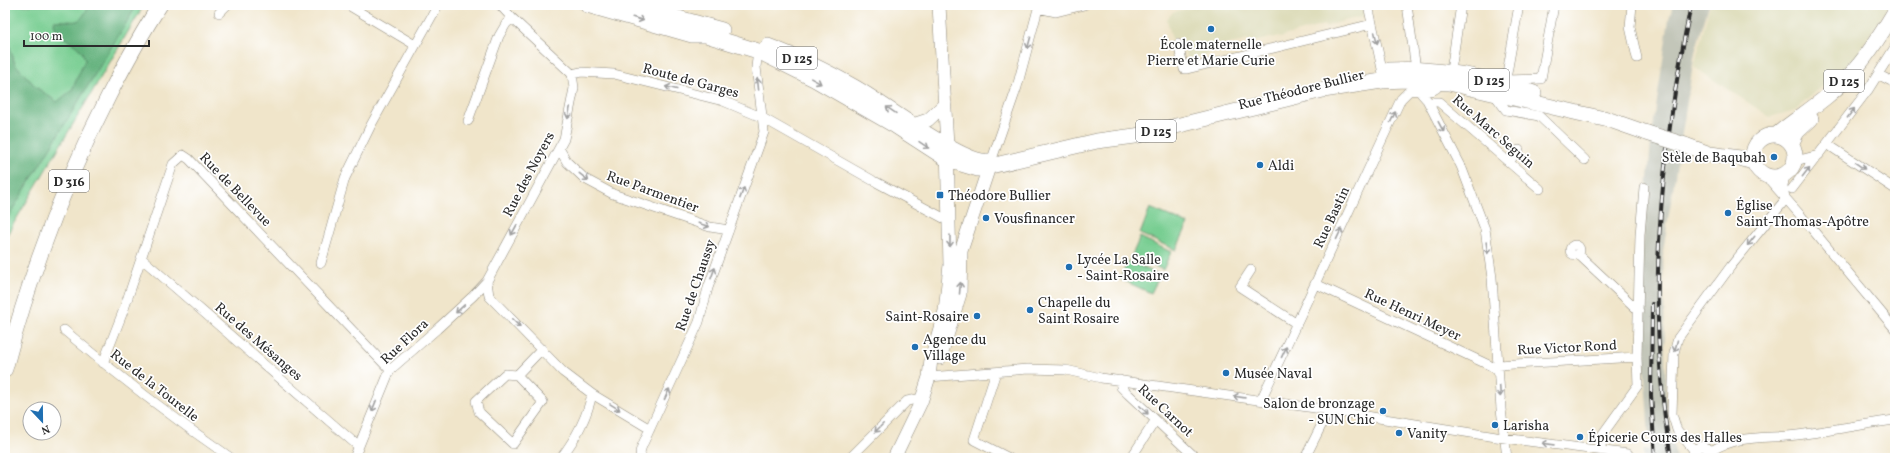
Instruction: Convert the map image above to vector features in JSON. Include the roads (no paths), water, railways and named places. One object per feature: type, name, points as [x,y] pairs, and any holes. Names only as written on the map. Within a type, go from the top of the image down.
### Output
[{"type":"main road","name":"D 316","points":[[5,339],[35,245],[64,167],[102,87],[151,5]]},
{"type":"main road","name":"D 316","points":[[5,369],[34,267],[63,193],[96,120],[130,55],[160,5]]},
{"type":"main road","name":"D 125","points":[[587,5],[692,35],[706,35],[758,51],[814,79],[894,125],[948,160],[978,169],[990,162]]},
{"type":"main road","name":"D 125","points":[[631,5],[722,30],[769,46],[856,88],[947,145],[970,157],[990,162]]},
{"type":"main road","points":[[894,458],[923,398],[929,377],[931,359],[945,311],[950,265],[948,160],[939,5]]},
{"type":"main road","name":"D 125","points":[[1783,139],[1821,101],[1850,75],[1875,44],[1895,11]]},
{"type":"main road","name":"D 125","points":[[1783,139],[1797,132],[1803,125],[1833,103],[1862,75],[1886,39],[1895,18]]},
{"type":"main road","name":"Rue Théodore Bullier","points":[[990,162],[1135,136],[1384,76],[1418,80],[1445,77],[1503,86],[1710,154],[1740,158],[1753,162]]},
{"type":"main road","points":[[913,125],[922,123],[933,117],[945,104]]},
{"type":"main road","points":[[1766,137],[1783,139],[1795,154],[1793,167],[1785,174],[1772,178],[1766,176],[1758,170],[1753,162],[1753,155],[1757,143],[1766,137]]},
{"type":"main road","name":"Rue Théodore Bullier","points":[[1692,147],[1733,148],[1757,143]]},
{"type":"main road","points":[[929,377],[941,356],[956,306],[961,278],[961,251],[990,162]]},
{"type":"street","points":[[219,12],[227,5]]},
{"type":"street","points":[[348,5],[415,45]]},
{"type":"street","points":[[321,263],[345,178],[371,125],[438,5]]},
{"type":"street","points":[[500,5],[511,17],[577,73]]},
{"type":"street","points":[[506,5],[511,17]]},
{"type":"street","points":[[990,162],[1017,87],[1039,7],[1056,12],[1084,5]]},
{"type":"street","points":[[1368,5],[1384,76]]},
{"type":"street","points":[[1407,5],[1418,80],[1461,166],[1485,229],[1492,278],[1498,368],[1507,458]]},
{"type":"street","points":[[1445,77],[1461,5]]},
{"type":"street","points":[[1519,5],[1503,86],[1497,98],[1506,110],[1539,116],[1585,160]]},
{"type":"street","points":[[1503,86],[1541,79],[1554,5]]},
{"type":"street","points":[[1632,5],[1630,27],[1637,58]]},
{"type":"street","points":[[468,121],[499,36],[511,17]]},
{"type":"street","points":[[1178,44],[1184,69],[1372,24]]},
{"type":"street","points":[[1792,190],[1879,75],[1895,47]]},
{"type":"street","name":"Rue de Chaussy","points":[[642,458],[640,452],[699,322],[708,288],[764,132],[756,67],[758,51]]},
{"type":"street","name":"Route de Garges","points":[[577,73],[614,74],[723,101],[761,117],[874,181],[949,221]]},
{"type":"street","name":"Rue des Noyers","points":[[487,281],[564,139],[577,73]]},
{"type":"street","points":[[1879,75],[1895,83]]},
{"type":"street","name":"Rue Bastin","points":[[1261,400],[1402,99],[1418,80],[1430,92],[1439,86],[1445,77]]},
{"type":"street","name":"Rue Marc Seguin","points":[[1428,102],[1438,102],[1540,189]]},
{"type":"street","points":[[1828,144],[1895,189]]},
{"type":"street","name":"Rue Parmentier","points":[[559,148],[567,162],[585,179],[613,194],[710,227],[729,230]]},
{"type":"street","points":[[1506,160],[1512,158],[1519,150]]},
{"type":"street","name":"Rue de Bellevue","points":[[103,363],[124,310],[174,164],[183,155],[189,159],[390,370]]},
{"type":"street","points":[[1795,161],[1819,155]]},
{"type":"street","points":[[1785,174],[1783,186],[1785,200],[1731,266],[1678,338],[1674,353],[1672,414],[1677,430],[1693,454],[1701,446],[1707,447],[1711,455],[1720,445],[1736,439],[1797,435],[1895,420]]},
{"type":"street","points":[[1766,176],[1895,329]]},
{"type":"street","points":[[1601,450],[1602,435],[1638,386],[1637,357],[1640,235],[1644,187]]},
{"type":"street","points":[[1578,254],[1639,311]]},
{"type":"street","name":"Rue des Mésanges","points":[[141,258],[358,446]]},
{"type":"street","points":[[1251,270],[1240,287],[1296,324]]},
{"type":"street","points":[[487,281],[489,296],[563,372],[592,394],[650,429]]},
{"type":"street","name":"Rue Flora","points":[[354,458],[390,370],[438,329],[487,281]]},
{"type":"street","name":"Rue Henri Meyer","points":[[1316,284],[1498,368]]},
{"type":"street","name":"Rue de la Tourelle","points":[[64,330],[103,363],[183,425],[231,458]]},
{"type":"street","points":[[517,375],[542,349]]},
{"type":"street","name":"Rue Victor Rond","points":[[1498,368],[1637,357]]},
{"type":"street","points":[[929,377],[1028,369],[1066,370],[1120,380],[1329,410],[1504,438],[1601,450],[1629,456]]},
{"type":"street","points":[[996,372],[974,440],[1010,458]]},
{"type":"street","points":[[505,374],[517,375],[544,402],[514,444],[479,412],[476,401],[505,374]]},
{"type":"street","name":"Rue Carnot","points":[[1120,380],[1121,386],[1155,421],[1196,458]]},
{"type":"street","points":[[560,458],[575,440],[589,409],[592,394]]},
{"type":"street","points":[[850,458],[907,401],[923,398]]},
{"type":"street","points":[[1305,458],[1329,410]]},
{"type":"street","points":[[1132,458],[1155,421]]},
{"type":"railway","points":[[1671,458],[1663,401],[1659,344],[1658,288],[1660,231],[1664,174],[1671,117],[1691,5]]},
{"type":"railway","points":[[1652,304],[1651,395],[1655,458]]},
{"type":"place","name":"École maternelle Pierre et Marie Curie","points":[[1211,29]]},
{"type":"place","name":"Stèle de Baqubah","points":[[1774,157]]},
{"type":"place","name":"Aldi","points":[[1260,165]]},
{"type":"place","name":"Théodore Bullier","points":[[940,195]]},
{"type":"place","name":"Église Saint-Thomas-Apôtre","points":[[1728,213]]},
{"type":"place","name":"Vousfinancer","points":[[986,218]]},
{"type":"place","name":"Lycée La Salle - Saint-Rosaire","points":[[1069,267]]},
{"type":"place","name":"Chapelle du Saint Rosaire","points":[[1030,310]]},
{"type":"place","name":"Saint-Rosaire","points":[[977,316]]},
{"type":"place","name":"Agence du Village","points":[[915,347]]},
{"type":"place","name":"Musée Naval","points":[[1226,373]]},
{"type":"place","name":"Salon de bronzage - SUN Chic","points":[[1383,411]]},
{"type":"place","name":"Larisha","points":[[1495,425]]},
{"type":"place","name":"Vanity","points":[[1399,433]]},
{"type":"place","name":"Épicerie Cours des Halles","points":[[1580,437]]}]
